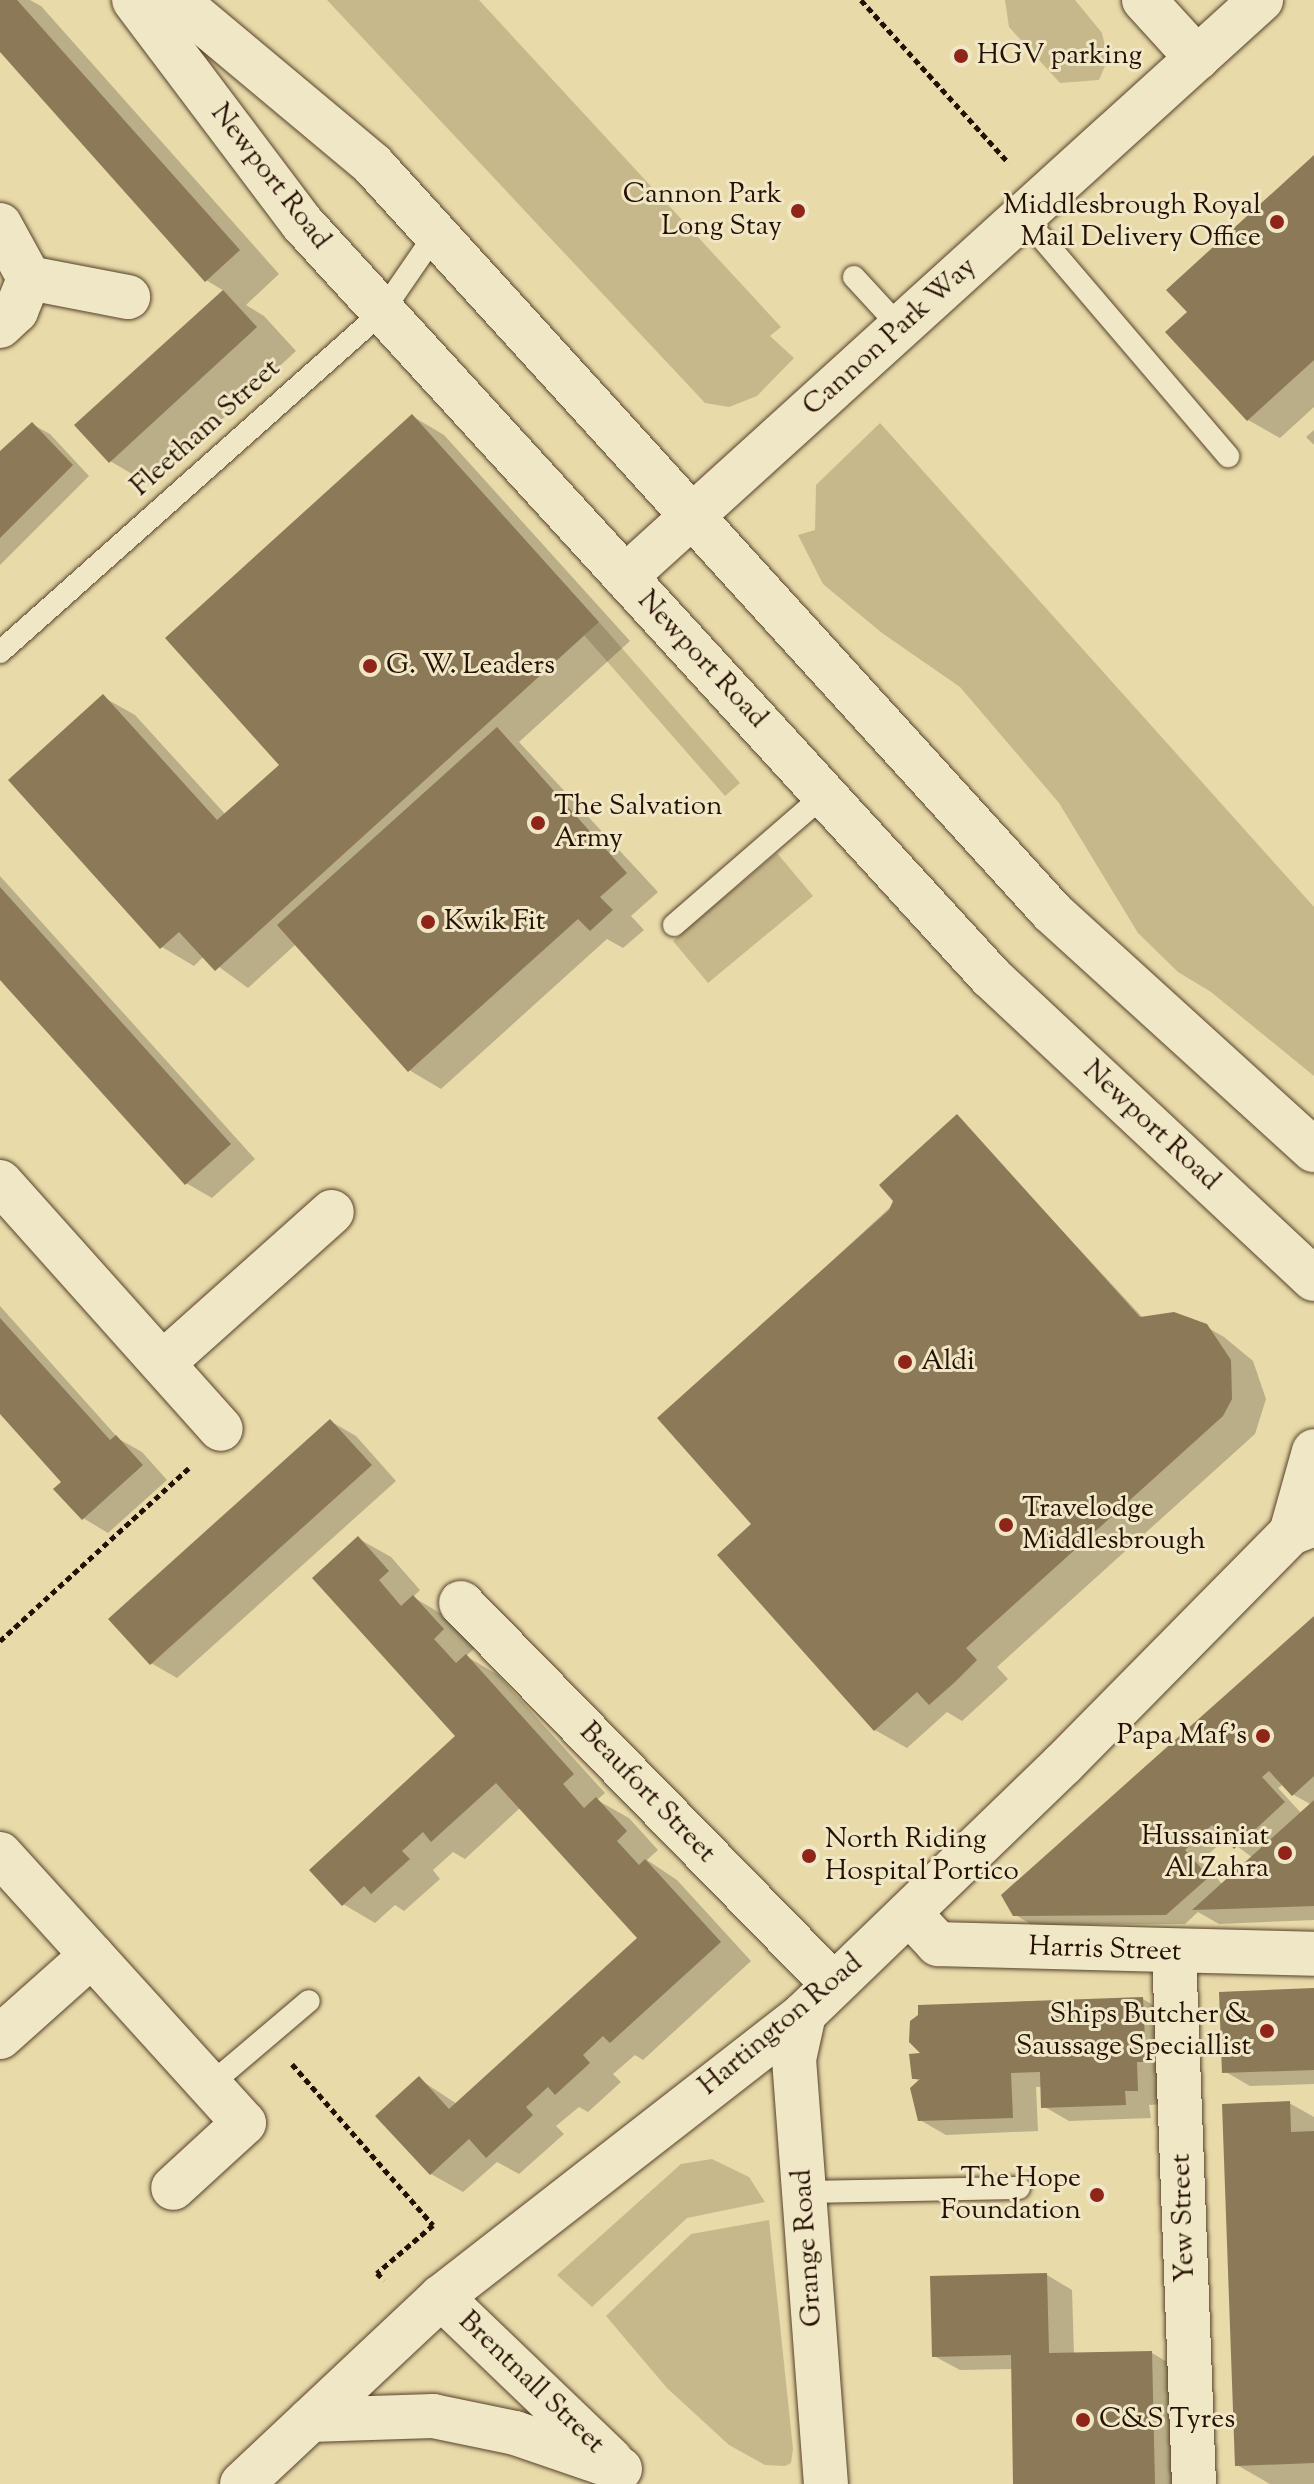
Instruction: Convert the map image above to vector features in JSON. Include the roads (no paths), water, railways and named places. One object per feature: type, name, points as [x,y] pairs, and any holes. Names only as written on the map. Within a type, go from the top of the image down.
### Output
[{"type":"street","name":"Newport Road","points":[[134,0],[302,223],[991,977],[1314,1279]]},
{"type":"street","name":"Newport Road","points":[[176,0],[373,165],[1052,912],[1314,1150]]},
{"type":"street","points":[[1144,0],[1197,58]]},
{"type":"street","name":"Cannon Park Way","points":[[625,577],[1261,0]]},
{"type":"street","points":[[0,225],[29,278]]},
{"type":"street","points":[[29,278],[128,297]]},
{"type":"street","points":[[0,326],[16,311],[29,278]]},
{"type":"street","points":[[0,1182],[164,1362],[208,1445]]},
{"type":"street","points":[[164,1362],[332,1212]]},
{"type":"street","name":"Hartington Road","points":[[242,2484],[430,2307],[818,1998],[910,1914],[1303,1528],[1314,1451]]},
{"type":"street","name":"Beaufort Street","points":[[461,1603],[818,1998]]},
{"type":"street","points":[[0,1854],[244,2123],[173,2188]]},
{"type":"street","name":"Harris Street","points":[[910,1914],[938,1944],[1314,1954]]},
{"type":"street","name":"Yew Street","points":[[1174,1952],[1194,2484]]},
{"type":"street","points":[[0,2037],[92,1955]]},
{"type":"street","name":"Grange Road","points":[[818,1998],[794,2059],[826,2484]]},
{"type":"street","name":"Brentnall Street","points":[[430,2307],[628,2476]]},
{"type":"street","name":"Brentnall Street","points":[[310,2420],[433,2416],[515,2433],[628,2476]]},
{"type":"lane","points":[[1032,208],[1228,456]]},
{"type":"lane","name":"Fleetham Street","points":[[0,652],[382,312],[435,235]]},
{"type":"lane","points":[[854,277],[900,327]]},
{"type":"lane","points":[[674,925],[825,794]]},
{"type":"lane","points":[[211,2084],[309,2001]]},
{"type":"lane","points":[[804,2192],[1019,2188]]},
{"type":"place","name":"HGV parking","points":[[961,56]]},
{"type":"place","name":"Cannon Park Long Stay","points":[[798,211]]},
{"type":"place","name":"Middlesbrough Royal Mail Delivery Office","points":[[1277,222]]},
{"type":"place","name":"G. W. Leaders","points":[[370,666]]},
{"type":"place","name":"The Salvation Army","points":[[538,823]]},
{"type":"place","name":"Kwik Fit","points":[[428,922]]},
{"type":"place","name":"Aldi","points":[[905,1362]]},
{"type":"place","name":"Travelodge Middlesbrough","points":[[1006,1525]]},
{"type":"place","name":"Papa Maf's","points":[[1263,1736]]},
{"type":"place","name":"Hussainiat Al Zahra","points":[[1285,1853]]},
{"type":"place","name":"North Riding Hospital Portico","points":[[809,1856]]},
{"type":"place","name":"Ships Butcher & Saussage Speciallist","points":[[1267,2031]]},
{"type":"place","name":"The Hope Foundation","points":[[1097,2195]]},
{"type":"place","name":"C&S Tyres","points":[[1083,2420]]}]
